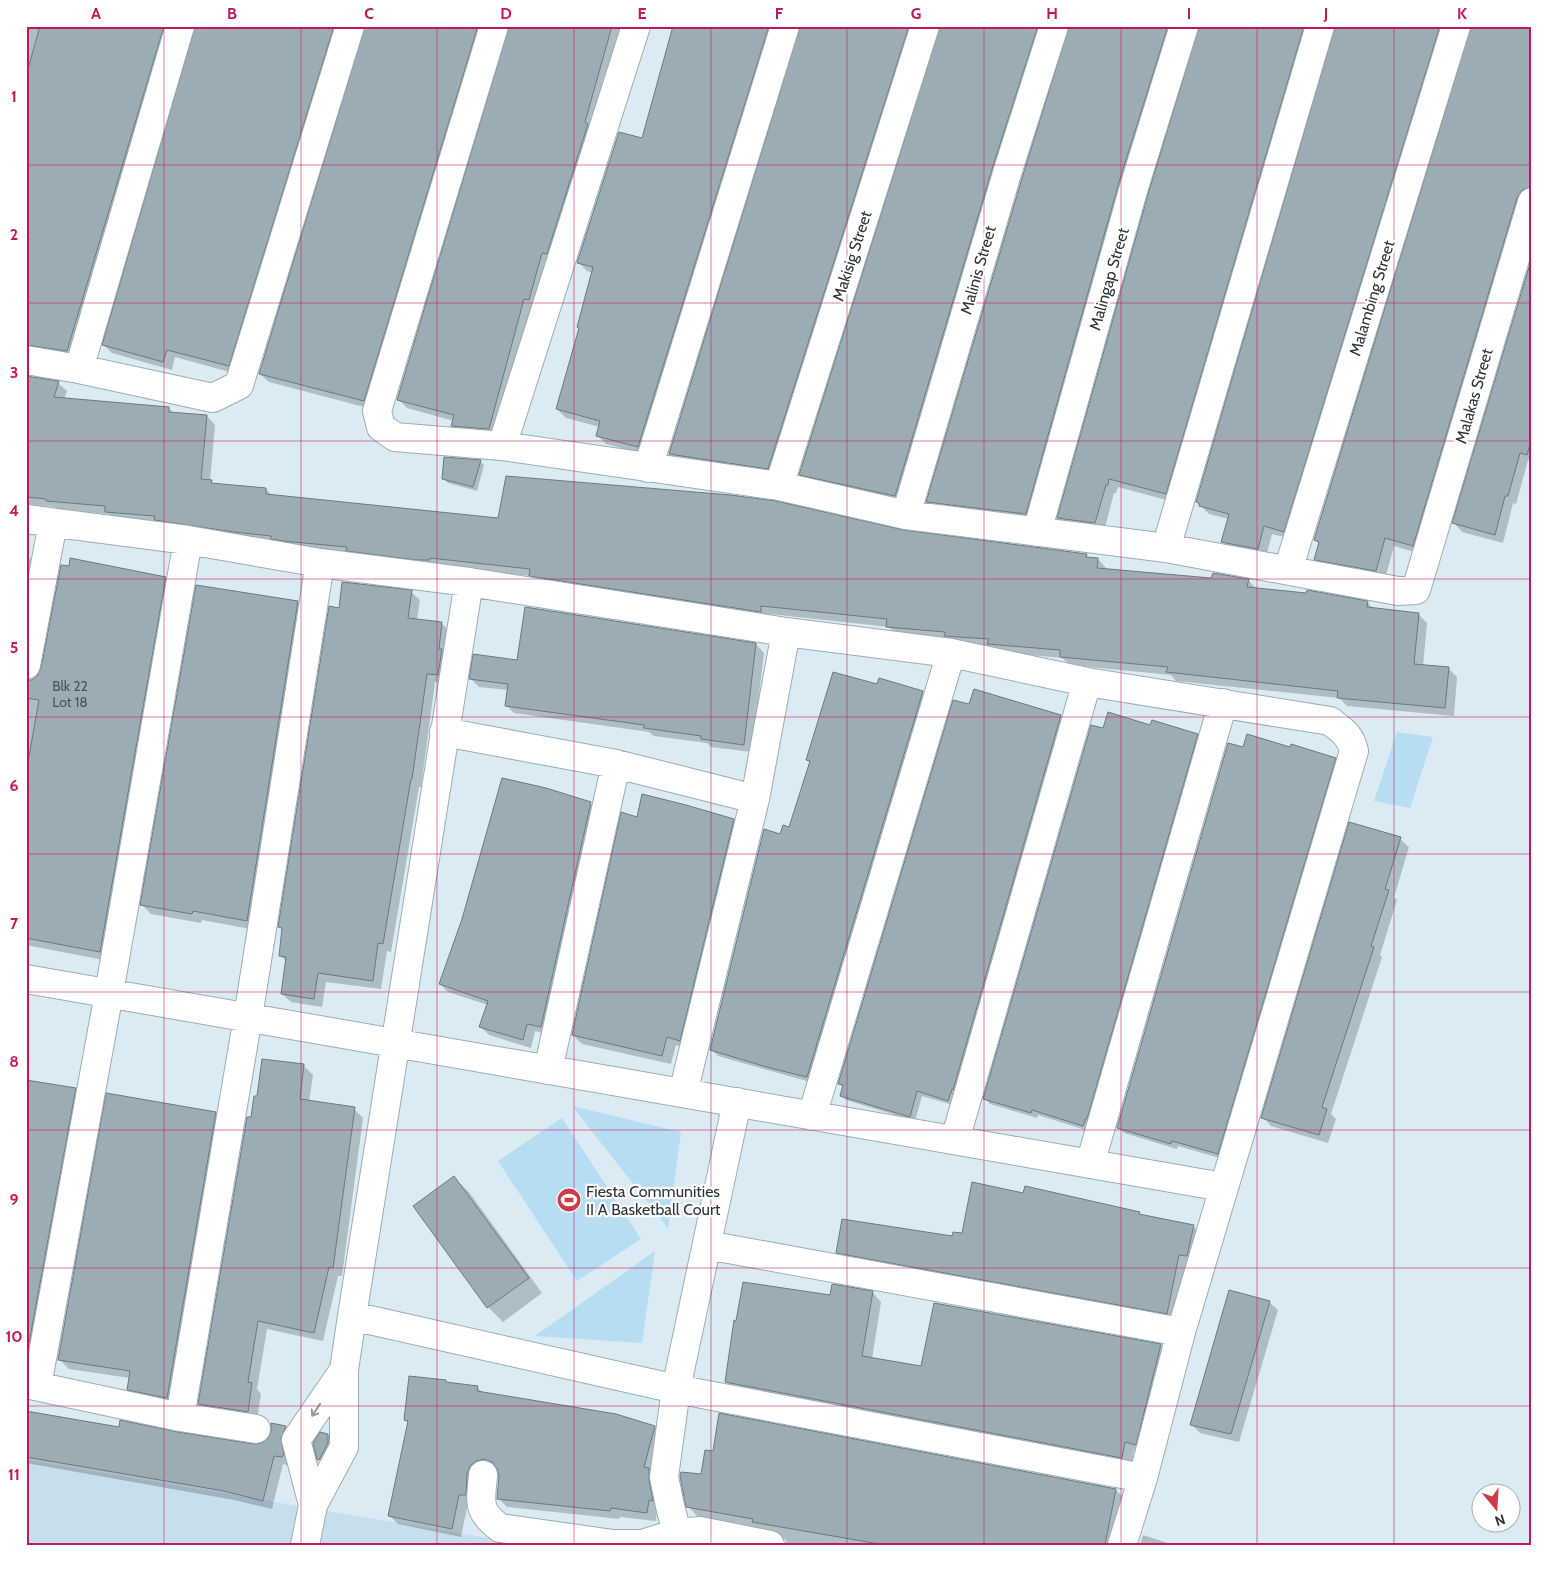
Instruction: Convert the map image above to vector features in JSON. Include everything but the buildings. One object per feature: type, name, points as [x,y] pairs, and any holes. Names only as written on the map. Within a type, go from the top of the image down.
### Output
[{"type":"street","points":[[79,369],[180,26]]},
{"type":"street","points":[[26,360],[79,369],[213,398],[239,385],[350,26]]},
{"type":"street","points":[[494,26],[377,411],[380,427],[395,437],[502,446],[779,486],[906,515],[1166,548],[1288,570]]},
{"type":"street","points":[[502,446],[636,26]]},
{"type":"street","points":[[648,468],[785,26]]},
{"type":"street","name":"Makisig Street","points":[[779,486],[925,26]]},
{"type":"street","name":"Malinis Street","points":[[906,515],[1008,170],[1054,26]]},
{"type":"street","name":"Malingap Street","points":[[1037,532],[1134,187],[1184,26]]},
{"type":"street","points":[[1166,548],[1320,26]]},
{"type":"street","name":"Malambing Street","points":[[1288,570],[1456,26]]},
{"type":"street","name":"Malakas Street","points":[[1288,570],[1398,591],[1416,590],[1532,202]]},
{"type":"street","points":[[26,519],[188,540],[320,563],[469,582],[786,632],[951,653],[1087,682],[1330,721],[1346,732],[1352,742],[1354,751],[1223,1187],[1181,1332],[1143,1478],[1122,1545]]},
{"type":"street","points":[[26,664],[53,524]]},
{"type":"street","points":[[188,540],[109,993],[31,1385],[180,1417],[256,1429]]},
{"type":"street","points":[[180,1417],[248,1017],[320,563]]},
{"type":"street","points":[[305,1545],[313,1505],[344,1447],[344,1370],[469,582]]},
{"type":"street","points":[[682,1093],[755,799],[786,632]]},
{"type":"street","points":[[812,1116],[951,653]]},
{"type":"street","points":[[955,1140],[1087,682]]},
{"type":"street","points":[[1090,1164],[1223,703]]},
{"type":"street","points":[[444,732],[616,764],[755,799]]},
{"type":"street","points":[[548,1070],[616,764]]},
{"type":"street","points":[[26,979],[1223,1187]]},
{"type":"street","points":[[677,1539],[664,1477],[676,1388],[737,1102]]},
{"type":"street","points":[[707,1245],[1181,1332]]},
{"type":"street","points":[[352,1316],[676,1388],[1143,1478]]},
{"type":"street","points":[[313,1505],[296,1440],[344,1370]]},
{"type":"street","points":[[483,1475],[480,1505],[488,1518],[500,1528],[613,1544],[642,1544],[677,1539],[700,1531],[770,1545]]},
{"type":"shaded area","points":[[1397,732],[1433,737],[1410,808],[1374,801]]},
{"type":"shaded area","points":[[572,1106],[681,1132],[668,1228]]},
{"type":"shaded area","name":"Fiesta Communities II A Basketball Court","points":[[562,1118],[641,1239],[577,1281],[498,1161]]},
{"type":"shaded area","points":[[655,1251],[642,1343],[535,1336]]},
{"type":"shaded area","points":[[26,1460],[529,1545],[26,1545]]},
{"type":"place","name":"Fiesta Communities II A Basketball Court","points":[[569,1200]]}]
